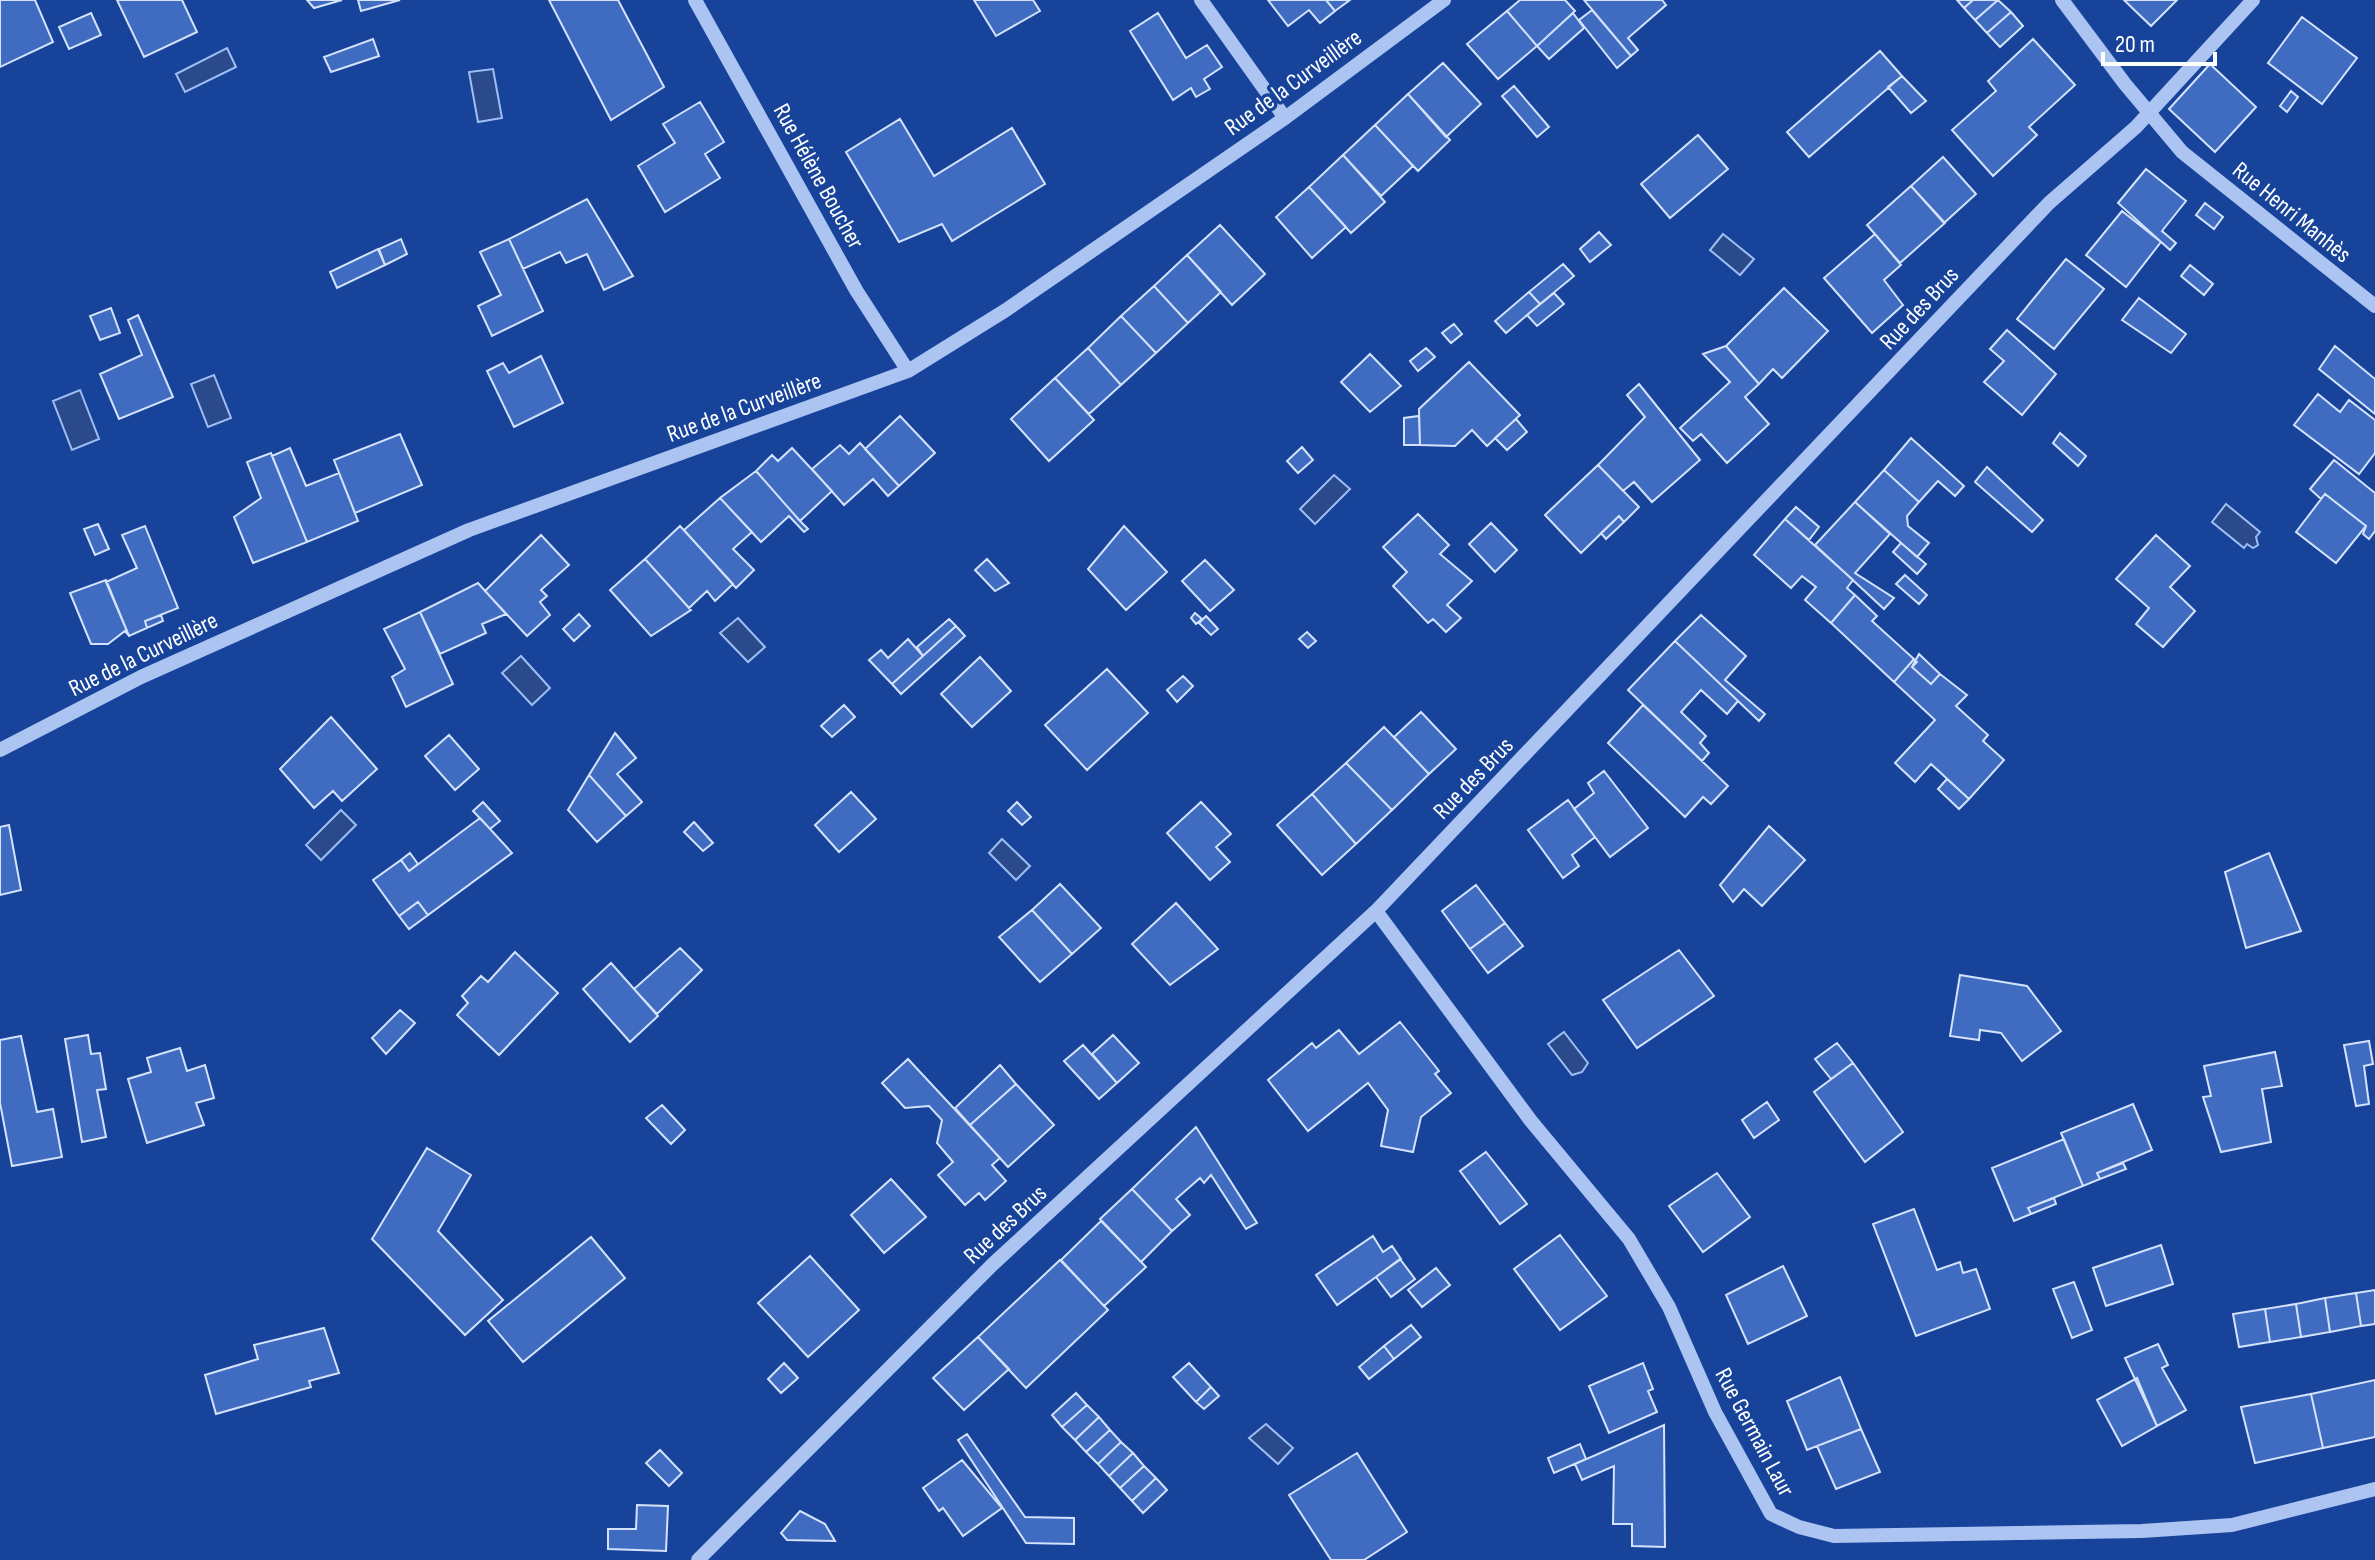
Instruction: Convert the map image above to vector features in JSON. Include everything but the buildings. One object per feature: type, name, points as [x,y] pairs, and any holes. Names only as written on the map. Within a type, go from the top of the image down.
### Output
[{"type":"street","name":"Rue Hélène Boucher","points":[[695,0],[856,290],[908,371]]},
{"type":"street","points":[[1201,0],[1285,118]]},
{"type":"street","name":"Rue de la Curveillère","points":[[0,750],[141,677],[469,530],[908,371],[1006,310],[1285,118],[1444,0]]},
{"type":"street","name":"Rue Henri Manhès","points":[[2062,0],[2182,152],[2375,306]]},
{"type":"street","name":"Rue des Brus","points":[[698,1560],[993,1264],[1376,911],[2049,203],[2150,114],[2253,0]]},
{"type":"street","name":"Rue Germain Laur","points":[[1376,911],[1531,1121],[1629,1239],[1669,1307],[1715,1412],[1771,1514],[1799,1527],[1834,1536],[2142,1531],[2232,1525],[2375,1489]]},
{"type":"water","points":[[227,48],[236,67],[185,92],[176,74]]},
{"type":"water","points":[[493,69],[502,118],[478,122],[469,72]]},
{"type":"water","points":[[1723,234],[1754,259],[1740,275],[1710,250]]},
{"type":"water","points":[[214,375],[231,418],[208,427],[191,384]]},
{"type":"water","points":[[80,390],[99,439],[72,450],[53,401]]},
{"type":"water","points":[[1334,475],[1350,489],[1315,524],[1300,509]]},
{"type":"water","points":[[2226,504],[2260,532],[2256,537],[2258,545],[2253,548],[2247,544],[2244,548],[2212,522]]},
{"type":"water","points":[[738,618],[765,647],[748,662],[720,633]]},
{"type":"water","points":[[521,656],[550,688],[532,705],[502,673]]},
{"type":"water","points":[[341,810],[356,825],[321,860],[306,845]]},
{"type":"water","points":[[1002,839],[1030,866],[1016,880],[989,853]]},
{"type":"water","points":[[1564,1032],[1588,1063],[1582,1072],[1572,1075],[1548,1044]]},
{"type":"water","points":[[1266,1424],[1293,1448],[1278,1464],[1249,1438]]}]
